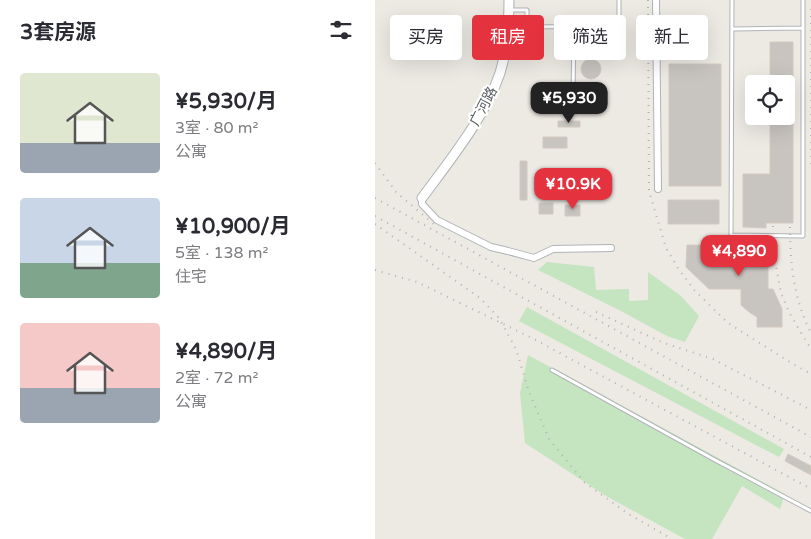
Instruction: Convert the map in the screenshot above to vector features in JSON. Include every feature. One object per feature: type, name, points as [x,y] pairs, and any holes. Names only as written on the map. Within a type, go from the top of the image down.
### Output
[{"type":"street","name":"广河路","points":[[422,198],[468,133],[485,105],[500,73],[506,42],[509,0]]},
{"type":"street","points":[[656,0],[658,189]]},
{"type":"street","points":[[422,198],[422,204],[437,220],[491,247],[534,258],[553,249],[611,248]]},
{"type":"lane","points":[[619,0],[619,15]]},
{"type":"lane","points":[[732,0],[731,235],[803,236],[803,0]]},
{"type":"lane","points":[[509,10],[527,10],[527,27],[554,26]]},
{"type":"lane","points":[[732,29],[803,28]]},
{"type":"lane","points":[[573,96],[574,60]]},
{"type":"lane","points":[[552,370],[811,511]]},
{"type":"green space","points":[[547,262],[594,267],[596,290],[629,289],[629,301],[648,300],[648,272],[681,296],[699,316],[685,342],[667,336],[538,270]]},
{"type":"green space","points":[[527,307],[784,449],[779,457],[519,321]]},
{"type":"green space","points":[[528,355],[785,494],[780,509],[742,486],[712,539],[685,539],[606,496],[525,443],[520,393]]},
{"type":"building","points":[[770,42],[793,42],[793,75],[770,75]]},
{"type":"building","points":[[587,60],[595,60],[600,65],[600,73],[595,78],[587,78],[582,73],[582,65]]},
{"type":"building","points":[[669,64],[721,64],[721,186],[669,186]]},
{"type":"building","points":[[558,121],[580,121],[580,127],[558,127]]},
{"type":"building","points":[[770,125],[793,125],[793,223],[766,223],[766,228],[743,227],[743,174],[770,174]]},
{"type":"building","points":[[543,137],[567,137],[567,148],[543,148]]},
{"type":"building","points":[[520,161],[527,161],[527,200],[520,200]]},
{"type":"building","points":[[668,200],[719,200],[719,224],[668,224]]},
{"type":"building","points":[[539,203],[553,203],[553,214],[539,214]]},
{"type":"building","points":[[565,205],[580,205],[580,216],[565,216]]},
{"type":"building","points":[[687,245],[768,246],[768,289],[773,289],[782,309],[782,327],[757,327],[757,317],[741,305],[741,289],[709,289],[686,267]]},
{"type":"building","points":[[788,454],[811,466],[811,475],[785,461]]},
{"type":"railway","points":[[648,0],[649,191],[666,248],[695,291],[728,323],[811,374]]},
{"type":"railway","points":[[811,9],[811,168]]},
{"type":"railway","points":[[375,163],[396,192],[436,226]]},
{"type":"railway","points":[[375,198],[811,437]]},
{"type":"railway","points":[[375,216],[811,457]]},
{"type":"railway","points":[[375,224],[480,298],[499,318],[516,349],[529,392],[549,439],[584,482],[627,513],[672,539]]},
{"type":"railway","points":[[773,226],[776,266],[781,293],[789,312],[811,348]]},
{"type":"railway","points":[[790,227],[794,282],[801,308],[811,333]]},
{"type":"railway","points":[[375,270],[417,282],[532,338],[811,489]]},
{"type":"railway","points":[[596,312],[664,343],[713,359],[811,410]]}]
